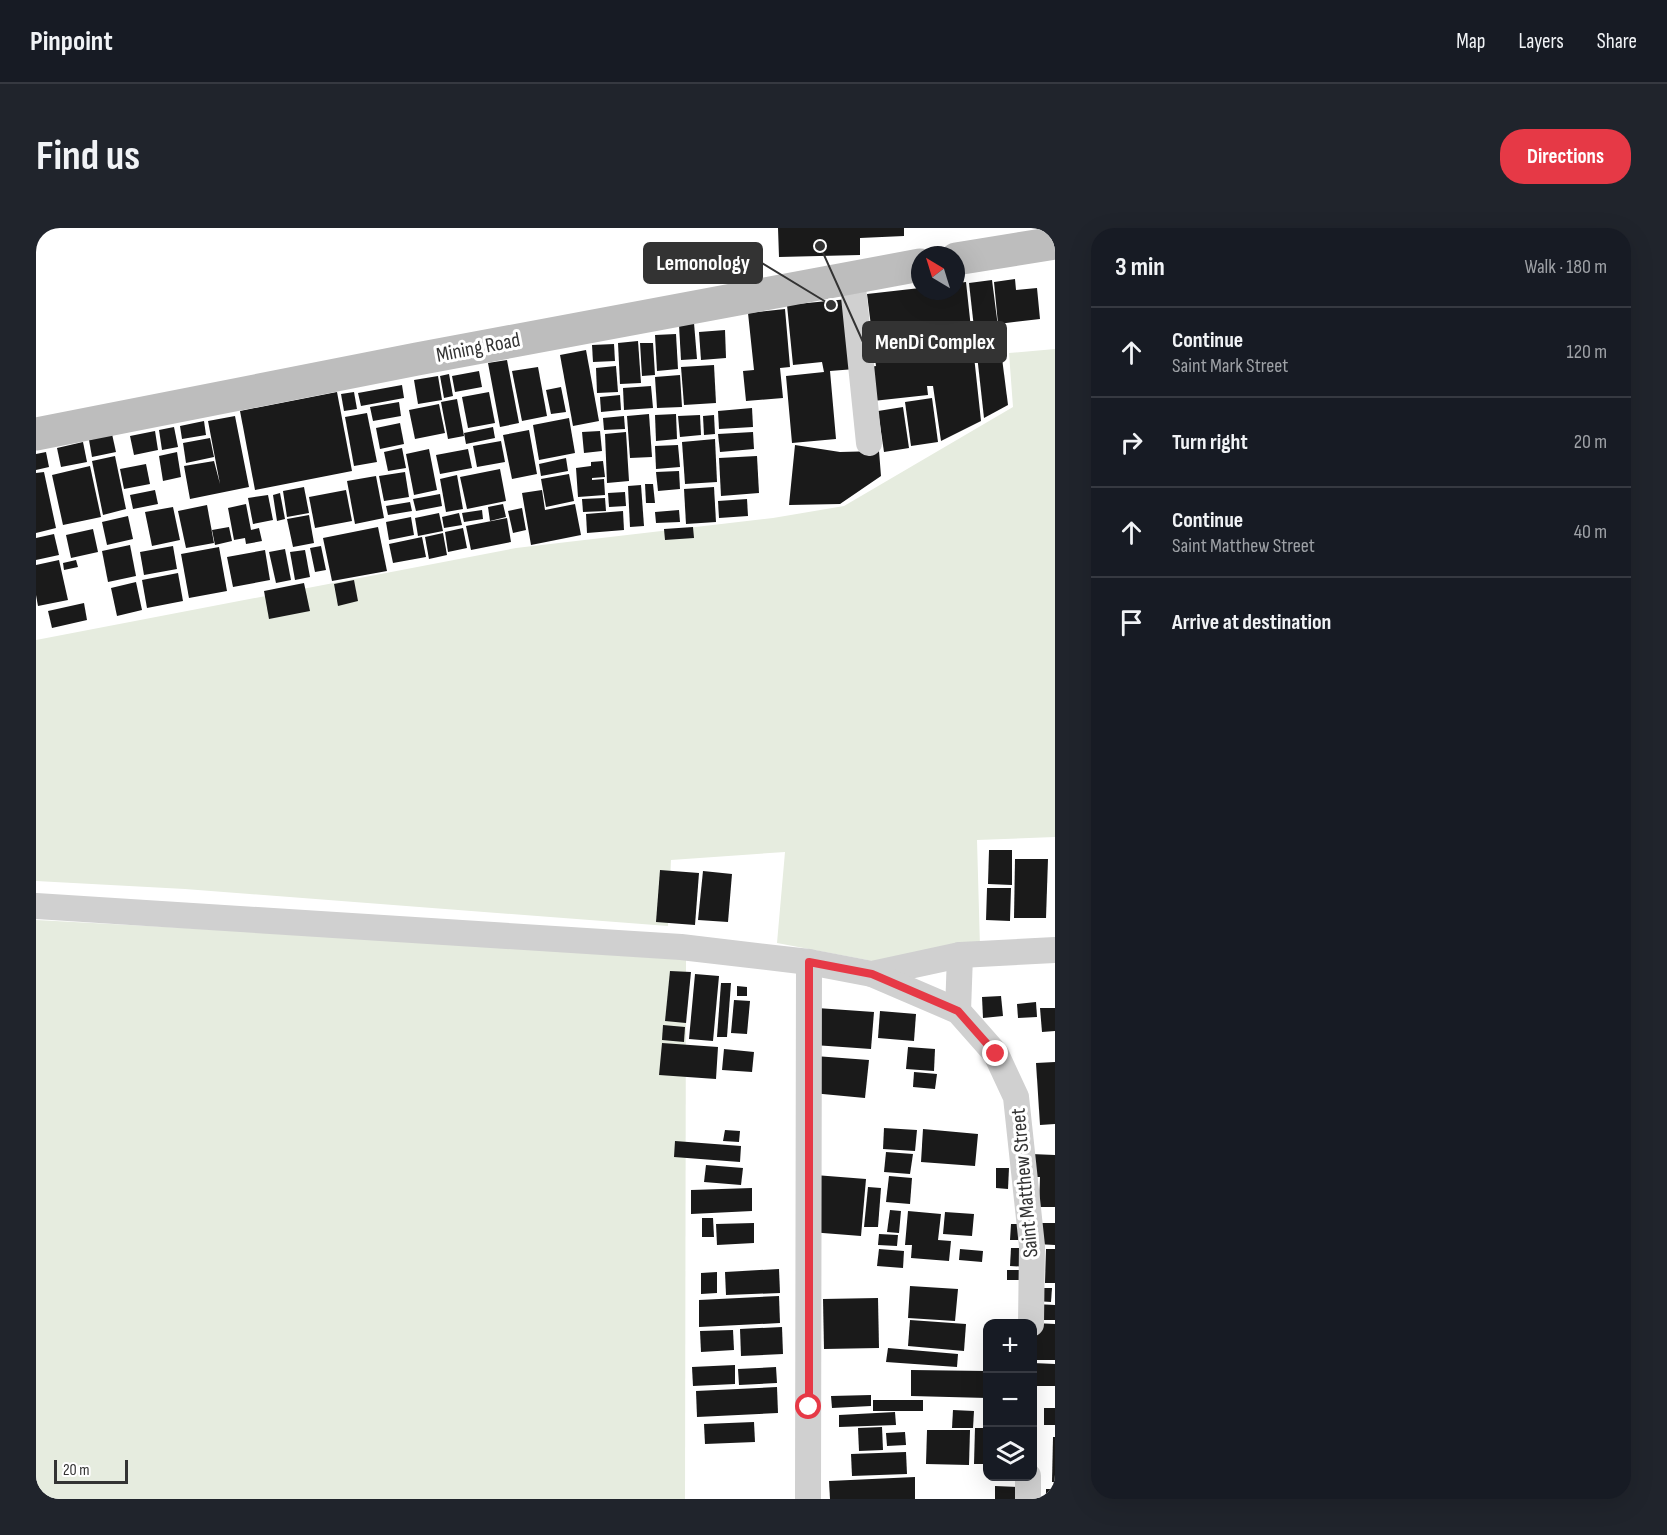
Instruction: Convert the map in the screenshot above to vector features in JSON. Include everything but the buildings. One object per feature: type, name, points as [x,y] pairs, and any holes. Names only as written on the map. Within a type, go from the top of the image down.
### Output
[{"type":"street","points":[[965,257],[1046,239]]},
{"type":"street","name":"Mining Road","points":[[36,434],[405,361],[911,267]]},
{"type":"street","points":[[852,277],[869,443]]},
{"type":"street","points":[[36,906],[681,947],[809,962],[872,974],[960,955],[1055,950]]},
{"type":"street","points":[[958,1011],[960,955]]},
{"type":"street","points":[[808,1499],[809,962]]},
{"type":"street","name":"Saint Matthew Street","points":[[872,974],[958,1011],[996,1054],[1016,1097],[1032,1246],[1031,1319]]},
{"type":"street","points":[[1028,1481],[1028,1499]]},
{"type":"shaded area","points":[[1055,349],[1055,837],[977,840],[980,947],[878,962],[777,943],[785,852],[671,860],[668,926],[185,889],[36,881],[36,640],[516,548],[773,518],[844,506],[1013,407],[1009,353]]},
{"type":"shaded area","points":[[36,920],[686,955],[685,1499],[36,1499]]},
{"type":"place","name":"MenDi Complex","points":[[820,246]]},
{"type":"place","name":"Lemonology","points":[[831,305]]},
{"type":"route","points":[[809,1407],[809,962],[872,974],[958,1011],[996,1054]]}]
